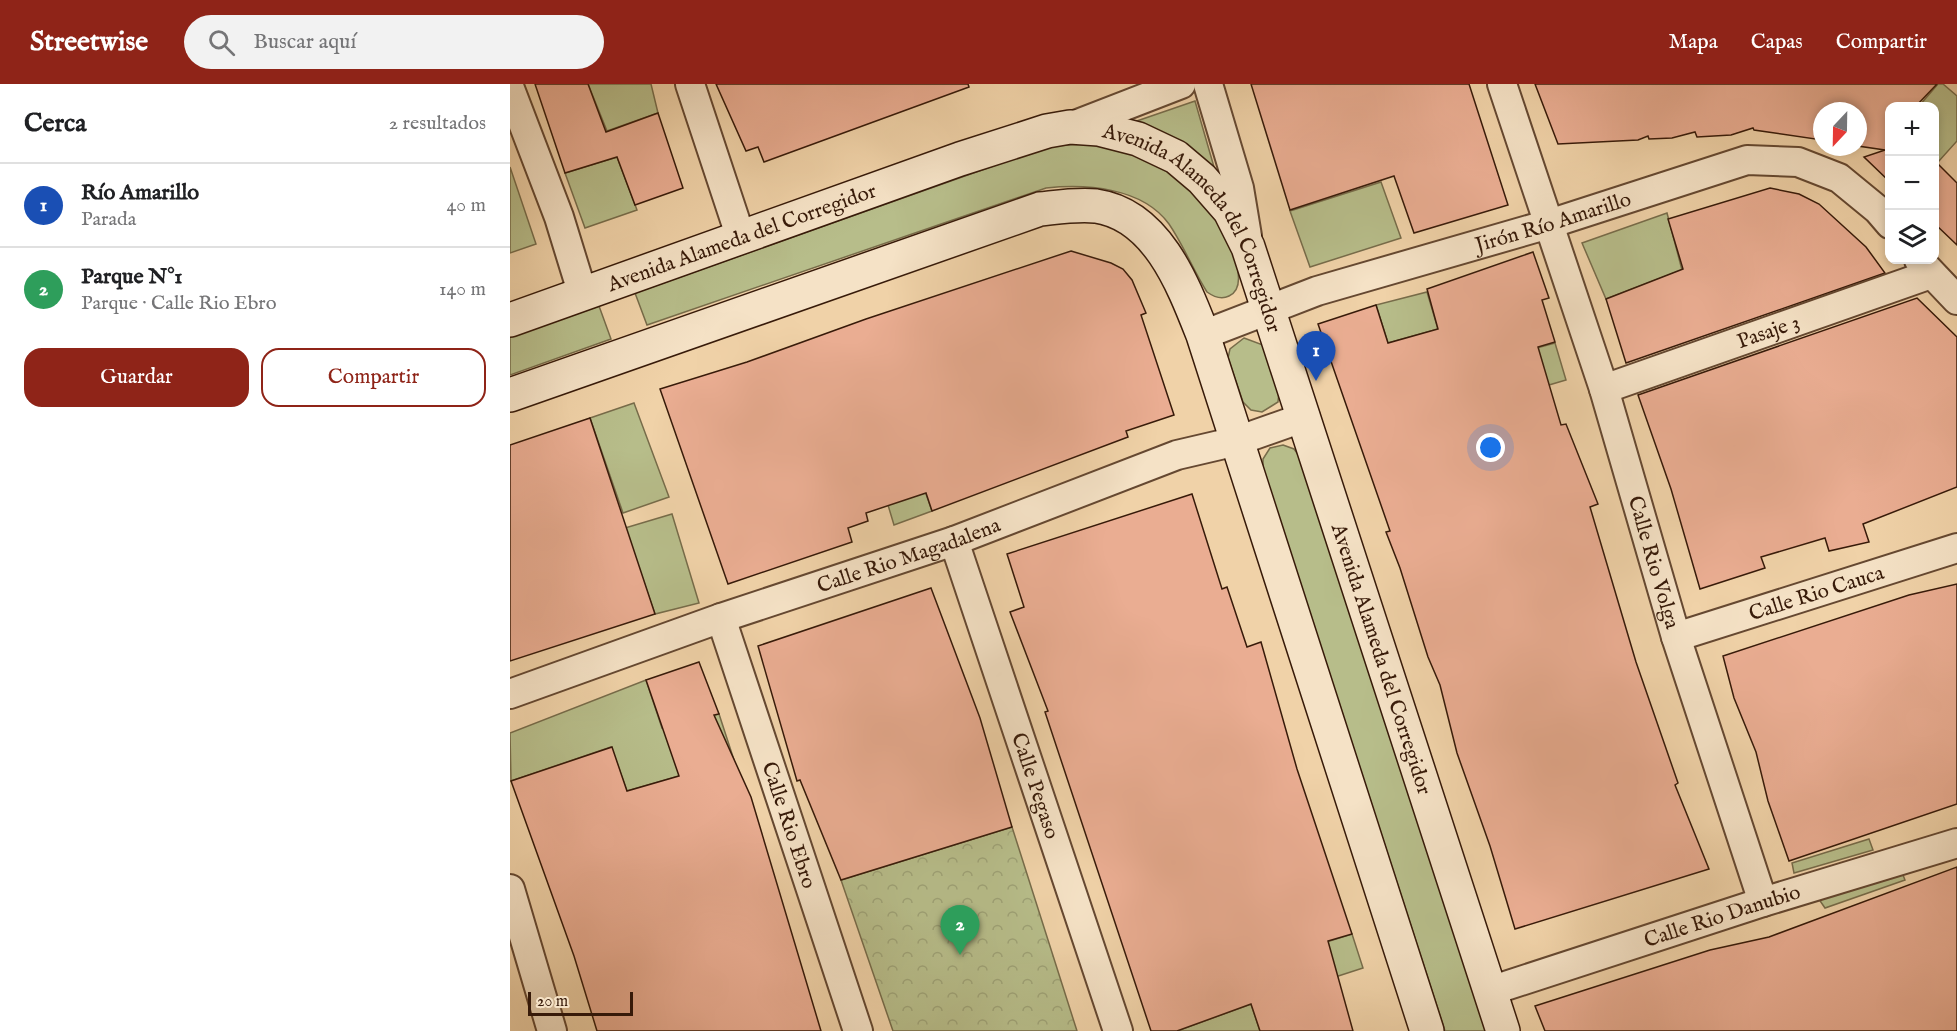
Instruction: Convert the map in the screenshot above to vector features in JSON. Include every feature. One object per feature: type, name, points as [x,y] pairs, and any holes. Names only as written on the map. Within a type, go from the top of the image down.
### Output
[{"type":"main road","name":"Avenida Alameda del Corregidor","points":[[510,320],[960,159],[1047,131],[1070,127],[1099,129],[1138,139],[1176,157],[1202,179],[1230,211],[1248,248],[1270,308],[1503,1031]]},
{"type":"main road","name":"Avenida Alameda del Corregidor","points":[[510,395],[1040,209],[1072,205],[1096,206],[1123,214],[1147,231],[1167,258],[1187,295],[1203,335],[1427,1031]]},
{"type":"street","points":[[690,84],[741,237]]},
{"type":"street","points":[[1070,127],[1181,84]]},
{"type":"street","points":[[1208,84],[1239,188],[1248,248]]},
{"type":"street","name":"Calle Rio Volga","points":[[1502,84],[1604,389],[1676,638],[1763,902]]},
{"type":"street","points":[[510,89],[559,218],[583,295]]},
{"type":"street","name":"Jirón Río Amarillo","points":[[1203,335],[1270,308],[1414,262],[1549,224],[1747,160],[1798,162],[1839,178],[1885,218]]},
{"type":"street","points":[[1925,267],[1957,300]]},
{"type":"street","name":"Pasaje 3","points":[[1604,389],[1925,267]]},
{"type":"street","name":"Calle Rio Magadalena","points":[[510,694],[721,618],[954,541],[1177,455],[1237,441],[1305,417]]},
{"type":"street","name":"Calle Pegaso","points":[[954,541],[1118,1031]]},
{"type":"street","name":"Calle Rio Cauca","points":[[1676,638],[1957,548]]},
{"type":"street","name":"Calle Rio Ebro","points":[[721,618],[858,1031]]},
{"type":"street","name":"Calle Rio Danubio","points":[[1490,991],[1763,902],[1957,843]]},
{"type":"street","points":[[510,890],[552,1031]]},
{"type":"green space","points":[[588,84],[651,84],[658,113],[607,131]]},
{"type":"green space","points":[[1938,84],[1943,84],[1957,96],[1957,141],[1939,161],[1939,102],[1922,102]]},
{"type":"green space","points":[[1195,101],[1216,174],[1131,123]]},
{"type":"green space","points":[[1087,144],[1145,157],[1162,166],[1187,185],[1215,216],[1233,251],[1238,273],[1235,291],[1223,298],[1215,297],[1207,292],[1169,224],[1144,202],[1112,191],[1062,187],[1046,188],[647,325],[635,293],[1050,146]]},
{"type":"green space","points":[[617,157],[637,210],[585,228],[565,173]]},
{"type":"green space","points":[[510,167],[536,244],[510,253]]},
{"type":"green space","points":[[1381,182],[1401,238],[1310,267],[1290,211]]},
{"type":"green space","points":[[1667,213],[1682,270],[1606,299],[1582,243]]},
{"type":"green space","points":[[1427,292],[1438,329],[1388,343],[1376,305]]},
{"type":"green space","points":[[599,306],[611,339],[510,375],[510,337]]},
{"type":"green space","points":[[1244,338],[1263,345],[1279,391],[1278,402],[1262,412],[1251,410],[1243,402],[1228,358],[1230,349]]},
{"type":"green space","points":[[1555,343],[1566,380],[1464,410],[1449,372]]},
{"type":"green space","points":[[634,403],[669,497],[623,513],[590,418]]},
{"type":"green space","points":[[904,431],[932,511],[894,525],[888,505]]},
{"type":"green space","points":[[1283,445],[1294,449],[1300,457],[1487,1031],[1445,1031],[1263,469],[1263,459],[1270,448]]},
{"type":"green space","points":[[672,514],[699,603],[655,614],[625,528]]},
{"type":"green space","points":[[646,680],[662,728],[719,714],[734,760],[627,791],[611,747],[511,781],[510,733]]},
{"type":"green space","points":[[1012,827],[1077,1031],[893,1031],[841,880]]},
{"type":"green space","points":[[1869,839],[1873,850],[1794,873],[1792,863]]},
{"type":"green space","points":[[1901,870],[1905,880],[1825,908],[1816,895]]},
{"type":"green space","points":[[1352,934],[1363,968],[1261,1001],[1247,967]]},
{"type":"green space","points":[[1251,1004],[1260,1031],[1177,1031]]},
{"type":"building","points":[[535,84],[588,84],[606,132],[658,113],[683,188],[635,205],[617,157],[565,173]]},
{"type":"building","points":[[716,84],[968,84],[969,87],[764,162],[758,147],[746,151]]},
{"type":"building","points":[[1251,84],[1469,84],[1508,205],[1414,233],[1394,176],[1290,210]]},
{"type":"building","points":[[1535,84],[1937,84],[1920,102],[1885,102],[1885,150],[1867,147],[1867,102],[1813,102],[1813,139],[1753,128],[1731,135],[1697,137],[1695,132],[1672,138],[1649,139],[1648,136],[1638,140],[1558,144]]},
{"type":"building","points":[[1885,150],[1885,177],[1864,157]]},
{"type":"building","points":[[1939,165],[1957,183],[1957,245],[1939,228]]},
{"type":"building","points":[[1770,188],[1799,194],[1819,204],[1866,247],[1885,273],[1626,363],[1606,299],[1683,269],[1668,219]]},
{"type":"building","points":[[1071,251],[1111,263],[1123,269],[1132,280],[1146,313],[1141,315],[1174,415],[1126,431],[1128,437],[932,511],[926,493],[866,513],[868,521],[848,528],[852,542],[728,584],[660,389],[747,362],[866,319]]},
{"type":"building","points":[[1533,252],[1549,298],[1542,300],[1555,342],[1538,347],[1561,425],[1566,424],[1598,504],[1590,507],[1636,662],[1678,783],[1675,785],[1709,869],[1515,929],[1490,846],[1457,753],[1440,685],[1428,657],[1400,568],[1386,532],[1390,531],[1318,324],[1376,305],[1388,343],[1438,329],[1427,289]]},
{"type":"building","points":[[1917,298],[1957,337],[1957,487],[1863,524],[1869,542],[1829,551],[1825,538],[1761,557],[1765,568],[1700,589],[1671,489],[1638,395]]},
{"type":"building","points":[[590,418],[655,614],[510,661],[510,445]]},
{"type":"building","points":[[1192,494],[1222,589],[1227,587],[1247,647],[1261,642],[1297,769],[1352,934],[1328,941],[1353,1031],[1260,1031],[1251,1004],[1177,1031],[1151,1031],[1045,712],[1048,711],[1010,612],[1024,607],[1007,554]]},
{"type":"building","points":[[1957,584],[1957,804],[1789,861],[1768,801],[1756,752],[1734,698],[1723,656],[1909,595]]},
{"type":"building","points":[[931,588],[980,718],[1012,827],[841,880],[800,780],[797,781],[758,646]]},
{"type":"building","points":[[699,662],[719,714],[714,715],[751,797],[821,1031],[597,1031],[574,956],[511,781],[612,747],[627,791],[679,776],[646,680]]},
{"type":"building","points":[[1957,867],[1957,1031],[1545,1031],[1535,1006],[1710,950],[1769,937]]},
{"type":"place","name":"Río Amarillo","points":[[1316,381]]},
{"type":"place","name":"Parque N°1","points":[[960,955]]}]
